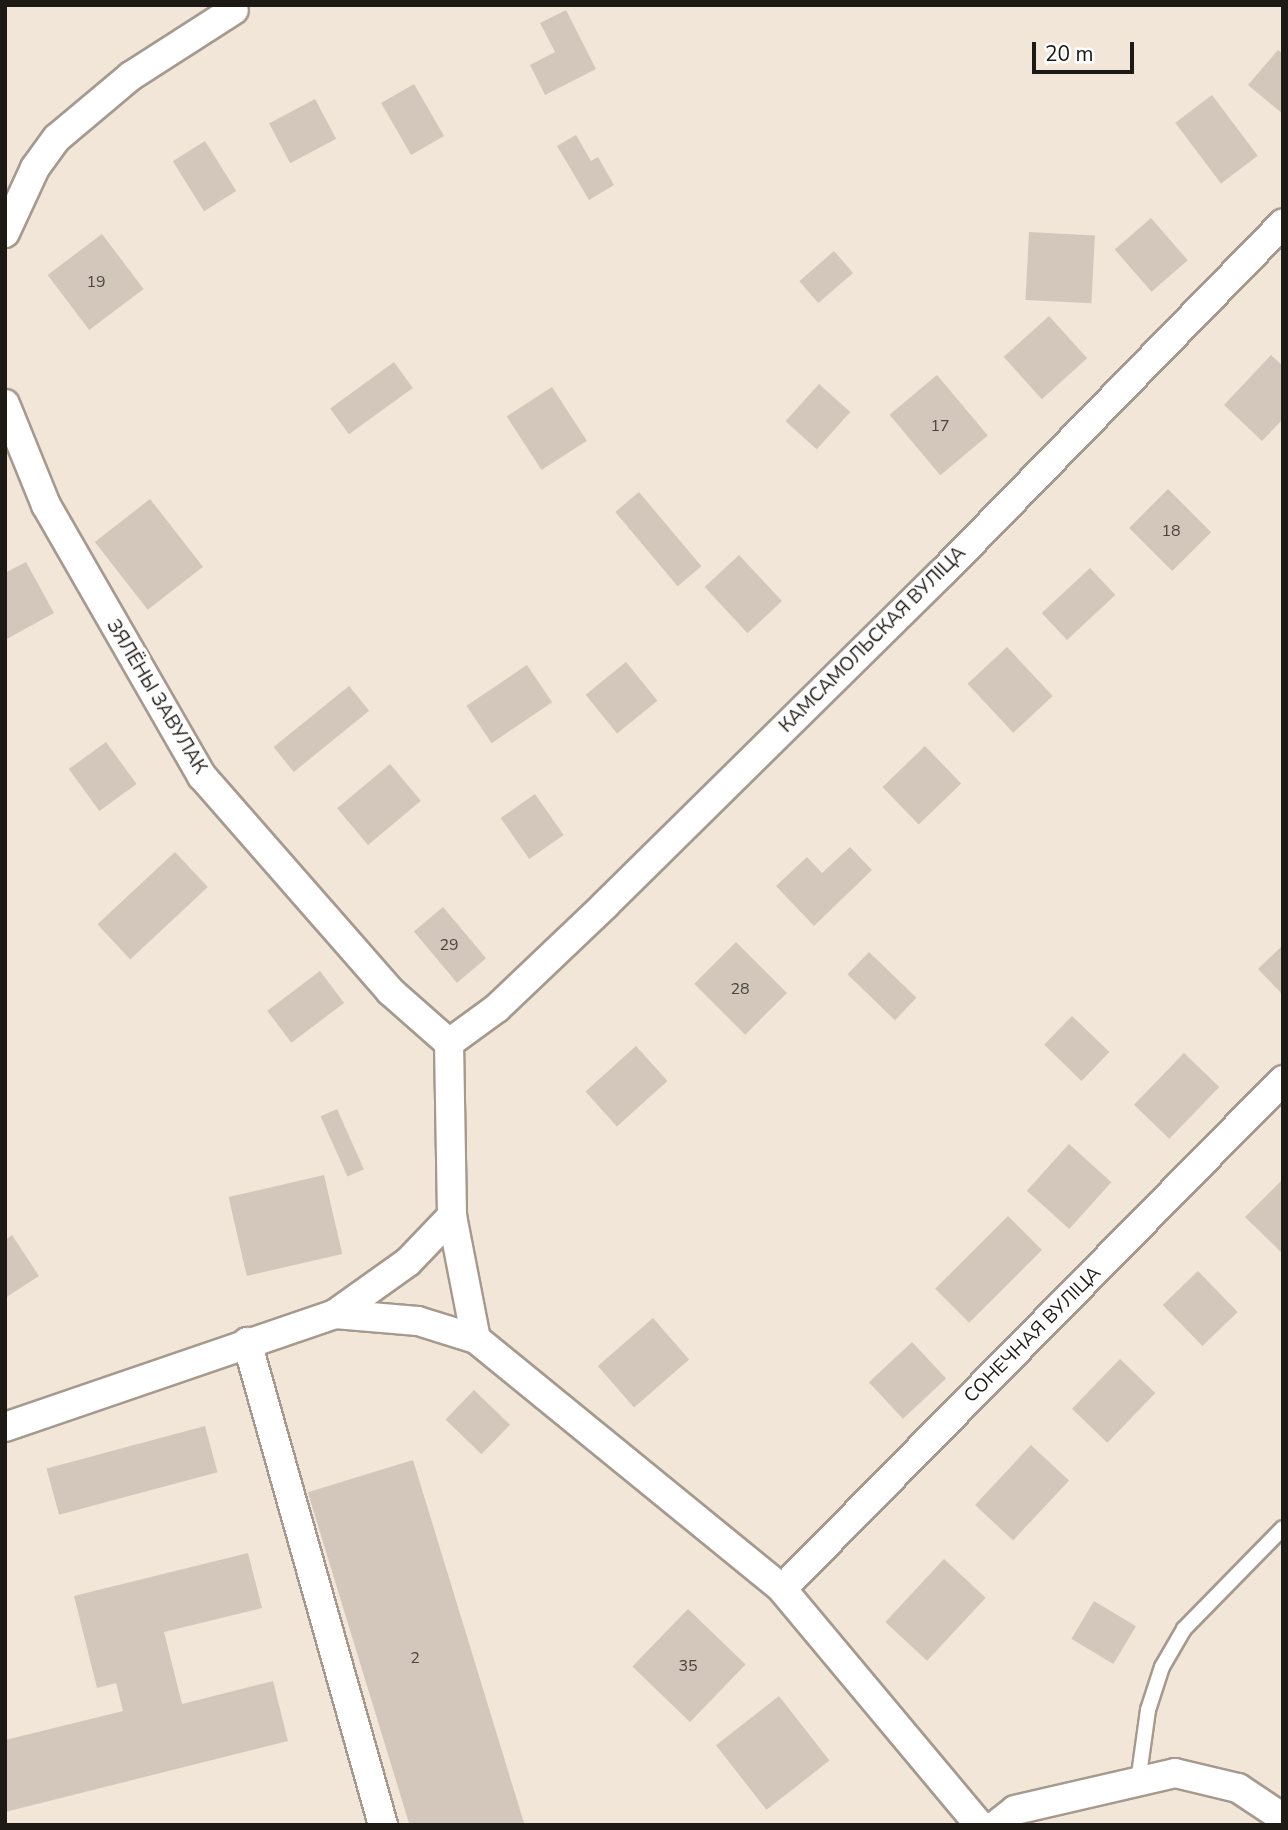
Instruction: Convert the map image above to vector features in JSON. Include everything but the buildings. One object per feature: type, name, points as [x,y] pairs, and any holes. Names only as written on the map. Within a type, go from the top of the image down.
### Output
[{"type":"street","points":[[5,233],[35,168],[57,138],[131,76],[236,7]]},
{"type":"street","name":"КАМСАМОЛЬСКАЯ ВУЛІЦА","points":[[449,1043],[497,1008],[615,895],[943,572],[1283,223]]},
{"type":"street","name":"ЗЯЛЁНЫ ЗАВУЛАК","points":[[5,404],[46,505],[202,776],[390,991],[449,1043]]},
{"type":"street","points":[[449,1043],[452,1216],[476,1339]]},
{"type":"street","name":"СОНЕЧНАЯ ВУЛІЦА","points":[[782,1589],[1283,1080]]},
{"type":"street","points":[[5,1427],[335,1314],[408,1262],[452,1216]]},
{"type":"street","points":[[335,1314],[418,1321],[476,1339],[782,1589],[979,1825]]},
{"type":"street","points":[[247,1342],[383,1825]]},
{"type":"street","points":[[996,1825],[1015,1811],[1175,1773],[1238,1788],[1283,1818]]},
{"type":"lane","points":[[1138,1782],[1147,1710],[1173,1648],[1209,1601],[1283,1528]]}]
